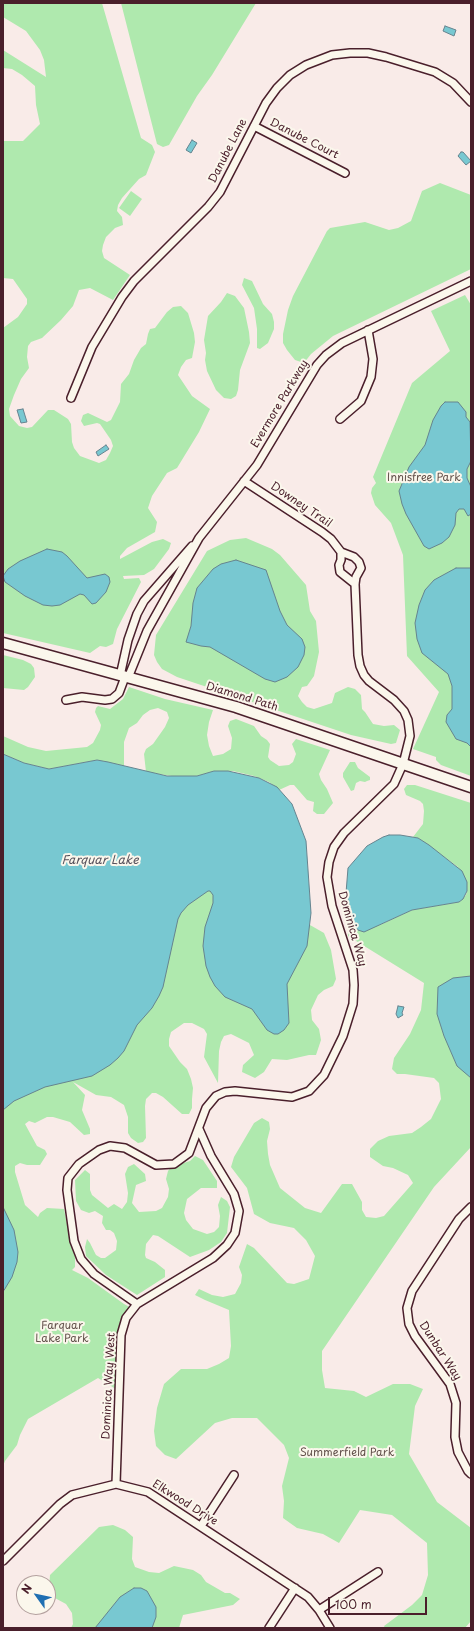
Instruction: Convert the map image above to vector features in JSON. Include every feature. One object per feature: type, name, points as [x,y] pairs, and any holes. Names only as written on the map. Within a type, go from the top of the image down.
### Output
[{"type":"street","name":"Danube Lane","points":[[71,398],[92,347],[122,297],[134,281],[220,192],[271,95],[290,75],[314,61],[341,53],[359,52],[377,54],[430,70],[453,83],[471,102]]},
{"type":"street","name":"Danube Court","points":[[254,126],[345,173]]},
{"type":"street","name":"Evermore Parkway","points":[[125,677],[128,640],[137,614],[144,601],[199,538],[257,466],[317,365],[336,347],[368,330],[471,281]]},
{"type":"street","points":[[340,419],[361,401],[371,377],[373,359],[368,330]]},
{"type":"street","name":"Downey Trail","points":[[244,481],[322,532],[341,552],[354,557],[359,562],[361,568],[356,577],[355,584],[358,654],[360,666],[364,675],[370,682],[399,704],[408,720],[410,736],[403,764]]},
{"type":"street","name":"Evermore Parkway","points":[[125,677],[147,631],[199,538]]},
{"type":"street","points":[[341,552],[341,560],[339,565],[340,572],[355,584]]},
{"type":"street","name":"Diamond Path","points":[[3,644],[236,707],[471,787]]},
{"type":"street","points":[[66,700],[82,697],[105,700],[112,699],[120,691],[125,677]]},
{"type":"street","name":"Dominica Way","points":[[199,1128],[206,1108],[216,1096],[225,1092],[235,1091],[292,1097],[309,1091],[324,1075],[343,1036],[352,1004],[354,985],[353,970],[332,906],[327,877],[330,855],[338,840],[344,833],[391,788],[398,778],[403,764]]},
{"type":"street","points":[[138,1304],[94,1274],[81,1258],[74,1241],[67,1190],[68,1178],[79,1164],[99,1150],[110,1146],[125,1148],[156,1165],[174,1164],[189,1153],[199,1128]]},
{"type":"street","name":"Dominica Way West","points":[[116,1484],[121,1335],[126,1318],[138,1304],[213,1258],[227,1246],[235,1233],[238,1211],[234,1194],[211,1156],[199,1128]]},
{"type":"street","name":"Dunbar Way","points":[[471,1207],[459,1219],[412,1291],[407,1308],[409,1324],[415,1336],[450,1384],[456,1403],[455,1437],[458,1452],[471,1474]]},
{"type":"street","points":[[201,1526],[234,1475]]},
{"type":"street","name":"Elkwood Drive","points":[[3,1561],[60,1504],[72,1495],[116,1484],[148,1492],[295,1588],[308,1597],[319,1610],[330,1628]]},
{"type":"street","points":[[319,1610],[378,1572]]},
{"type":"street","points":[[269,1628],[295,1588]]},
{"type":"green space","points":[[3,3],[102,3],[141,138],[152,145],[155,152],[146,175],[139,179],[122,198],[118,205],[117,211],[122,217],[123,225],[115,228],[106,237],[103,245],[102,251],[104,258],[130,275],[113,300],[90,288],[79,290],[73,306],[61,320],[42,338],[31,342],[28,346],[27,357],[29,368],[21,379],[14,395],[9,409],[10,416],[19,426],[27,428],[32,427],[48,410],[54,410],[68,419],[71,424],[72,442],[74,448],[80,456],[99,463],[106,460],[113,446],[111,440],[100,424],[97,423],[84,426],[81,421],[83,415],[88,413],[107,422],[111,420],[120,402],[121,384],[129,374],[134,360],[141,348],[146,344],[150,329],[155,328],[167,312],[173,307],[181,306],[188,313],[195,342],[192,358],[186,360],[178,375],[192,396],[210,409],[199,432],[177,468],[167,473],[152,496],[148,508],[157,522],[155,532],[127,548],[120,556],[120,559],[152,542],[163,539],[171,543],[169,549],[154,569],[144,575],[123,576],[124,579],[139,578],[141,582],[117,629],[113,644],[106,647],[100,646],[90,653],[3,633],[3,328],[18,317],[27,304],[27,299],[13,279],[3,278],[3,141],[23,141],[40,124],[36,105],[35,86],[12,69],[3,68],[3,50],[46,77],[44,60],[40,50],[26,31],[3,17]]},
{"type":"green space","points":[[121,3],[256,3],[212,75],[197,96],[169,145],[163,147],[157,144]]},
{"type":"green space","points":[[440,183],[471,195],[471,269],[333,336],[311,354],[304,363],[295,360],[283,343],[283,334],[288,310],[293,296],[327,231],[330,228],[365,222],[389,230],[398,228],[411,221],[422,191]]},
{"type":"green space","points":[[131,191],[142,199],[130,216],[119,208]]},
{"type":"green space","points":[[244,278],[252,281],[263,304],[272,314],[274,322],[274,329],[268,343],[260,349],[257,348],[257,329],[254,308],[242,285]]},
{"type":"green space","points":[[227,293],[235,296],[244,308],[250,343],[240,370],[236,396],[231,399],[224,398],[216,390],[207,371],[204,340],[208,316]]},
{"type":"green space","name":"Innisfree Park","points":[[465,295],[471,305],[471,776],[441,765],[436,760],[436,757],[413,749],[439,692],[407,656],[403,555],[391,523],[375,505],[371,493],[372,488],[376,483],[373,477],[412,383],[450,351],[431,311]]},
{"type":"green space","points":[[246,538],[272,549],[280,555],[306,585],[310,611],[316,621],[319,652],[314,676],[307,686],[302,687],[298,696],[302,702],[307,707],[314,709],[332,703],[335,693],[348,687],[355,689],[361,695],[362,709],[373,724],[384,726],[394,725],[400,730],[396,743],[391,744],[351,735],[177,677],[162,669],[154,655],[156,635],[207,551],[230,540]]},
{"type":"green space","points":[[3,655],[23,660],[31,664],[34,668],[35,677],[24,690],[3,688]]},
{"type":"green space","points":[[129,687],[165,699],[213,710],[207,735],[213,756],[223,754],[231,749],[232,738],[228,726],[230,721],[236,719],[254,726],[261,736],[267,740],[270,744],[268,757],[279,766],[289,765],[293,762],[296,754],[292,744],[296,739],[330,750],[319,774],[333,803],[324,814],[317,814],[313,811],[314,802],[307,800],[294,785],[290,785],[279,790],[269,782],[254,776],[233,771],[215,771],[197,776],[178,777],[146,772],[144,754],[146,749],[153,744],[165,727],[169,718],[167,712],[158,708],[150,710],[143,715],[137,723],[129,728],[124,742],[124,766],[97,760],[49,769],[24,763],[3,754],[3,736],[28,747],[46,751],[87,747],[93,743],[100,730],[101,725],[95,712],[96,708],[98,706],[110,709],[123,699]]},
{"type":"green space","points":[[350,762],[355,762],[358,768],[370,777],[370,780],[356,783],[354,790],[351,791],[343,777],[343,773]]},
{"type":"green space","name":"Summerfield Park","points":[[407,785],[415,785],[471,803],[471,1147],[434,1187],[322,1351],[322,1370],[325,1388],[354,1391],[366,1397],[393,1384],[410,1384],[423,1389],[415,1406],[409,1454],[437,1502],[471,1528],[471,1621],[465,1628],[385,1628],[384,1626],[412,1605],[422,1595],[428,1575],[427,1543],[392,1515],[360,1510],[339,1543],[323,1534],[297,1528],[283,1518],[284,1501],[282,1486],[289,1458],[284,1445],[257,1418],[232,1418],[215,1423],[176,1459],[165,1455],[156,1446],[154,1431],[157,1408],[164,1384],[181,1369],[207,1369],[229,1358],[231,1346],[229,1310],[195,1295],[199,1289],[212,1295],[223,1297],[235,1294],[241,1283],[242,1275],[239,1267],[247,1244],[254,1248],[287,1283],[294,1284],[309,1279],[315,1256],[306,1240],[294,1228],[270,1223],[254,1214],[247,1188],[231,1167],[234,1157],[254,1123],[262,1118],[269,1122],[270,1129],[267,1141],[270,1165],[280,1188],[305,1208],[321,1213],[342,1184],[352,1184],[362,1202],[362,1210],[366,1217],[376,1218],[384,1216],[413,1183],[408,1175],[393,1168],[383,1166],[370,1157],[370,1149],[378,1141],[389,1136],[412,1133],[421,1127],[431,1119],[441,1099],[439,1083],[434,1078],[397,1074],[392,1069],[394,1058],[410,1034],[421,1010],[424,983],[348,936],[349,927],[358,930],[382,924],[412,910],[459,902],[466,895],[467,891],[458,867],[418,838],[413,837],[423,824],[424,811],[423,804],[420,801],[406,795],[404,789]]},
{"type":"green space","name":"Farquar Lake Park","points":[[198,876],[281,940],[310,925],[324,933],[331,950],[336,979],[333,986],[324,990],[318,995],[311,1010],[312,1020],[319,1029],[321,1040],[316,1055],[287,1060],[272,1059],[264,1072],[255,1078],[242,1072],[243,1065],[254,1055],[249,1043],[231,1034],[224,1036],[219,1051],[218,1083],[204,1057],[207,1034],[204,1029],[192,1023],[184,1023],[171,1032],[169,1046],[187,1069],[191,1079],[193,1088],[192,1108],[189,1114],[182,1114],[163,1097],[156,1093],[152,1093],[146,1099],[145,1106],[146,1138],[143,1142],[138,1143],[131,1138],[128,1133],[128,1117],[124,1105],[111,1097],[96,1095],[73,1082],[85,1095],[82,1110],[90,1129],[90,1134],[84,1135],[70,1122],[53,1117],[47,1117],[35,1123],[29,1121],[25,1124],[37,1146],[45,1150],[47,1154],[40,1165],[27,1165],[20,1163],[15,1166],[15,1172],[25,1205],[38,1217],[40,1213],[47,1208],[64,1209],[71,1245],[75,1256],[75,1267],[72,1270],[88,1278],[133,1309],[121,1335],[119,1391],[98,1378],[28,1419],[17,1445],[3,1466],[3,1292],[5,1290],[3,1228],[3,1097]]},
{"type":"green space","points":[[195,1156],[203,1160],[217,1181],[217,1188],[201,1188],[187,1199],[184,1213],[186,1220],[193,1229],[207,1234],[214,1232],[219,1227],[220,1216],[218,1205],[221,1197],[227,1201],[230,1207],[227,1233],[221,1242],[209,1250],[190,1257],[158,1236],[153,1235],[146,1244],[145,1255],[146,1258],[155,1262],[165,1270],[165,1277],[137,1295],[106,1275],[86,1256],[85,1247],[87,1239],[96,1255],[101,1258],[105,1258],[116,1250],[117,1241],[114,1233],[110,1230],[106,1230],[102,1223],[103,1216],[95,1211],[89,1213],[81,1210],[76,1201],[75,1180],[85,1170],[90,1174],[90,1190],[92,1195],[108,1208],[114,1204],[122,1209],[127,1202],[128,1193],[125,1174],[128,1167],[134,1164],[145,1174],[146,1181],[136,1185],[132,1203],[139,1212],[156,1211],[162,1208],[168,1197],[169,1189],[166,1179],[168,1171],[171,1167],[190,1161]]},
{"type":"green space","points":[[113,1525],[125,1530],[133,1537],[132,1559],[135,1567],[149,1572],[159,1573],[174,1566],[193,1570],[201,1575],[206,1582],[225,1593],[230,1593],[240,1599],[233,1605],[183,1615],[179,1628],[71,1628],[73,1624],[72,1613],[66,1604],[56,1599],[56,1575],[50,1575],[99,1527]]},
{"type":"water","points":[[445,26],[456,30],[454,36],[443,31]]},
{"type":"water","points":[[192,140],[197,143],[191,153],[186,150]]},
{"type":"water","points":[[461,152],[463,152],[471,161],[466,165],[458,156]]},
{"type":"water","points":[[445,402],[458,402],[466,412],[466,417],[470,422],[471,461],[467,469],[467,478],[471,487],[471,514],[468,516],[464,509],[459,509],[456,513],[455,525],[449,537],[442,543],[429,549],[424,546],[406,514],[399,491],[409,467],[425,445],[433,420]]},
{"type":"water","points":[[23,409],[27,422],[21,423],[17,410]]},
{"type":"water","points":[[106,445],[109,449],[98,456],[96,452]]},
{"type":"water","points":[[47,549],[62,552],[87,578],[105,574],[109,577],[110,582],[106,592],[96,603],[92,604],[84,595],[80,594],[60,605],[52,606],[43,605],[25,596],[5,582],[3,576],[8,569],[20,561]]},
{"type":"water","points":[[236,560],[266,570],[280,611],[287,625],[302,639],[305,647],[304,655],[298,667],[287,677],[275,682],[265,679],[210,647],[186,642],[191,626],[193,603],[197,588],[213,569],[221,564]]},
{"type":"water","points":[[456,568],[471,568],[471,747],[467,743],[456,739],[446,722],[447,715],[452,709],[452,686],[448,674],[422,653],[417,639],[415,623],[419,605],[425,590],[434,580]]},
{"type":"water","name":"Farquar Lake","points":[[3,754],[24,763],[49,769],[97,760],[167,776],[197,776],[214,771],[228,771],[259,778],[277,787],[292,804],[306,841],[311,913],[307,946],[287,984],[289,1023],[284,1030],[278,1034],[274,1034],[267,1030],[252,1009],[225,997],[215,986],[210,977],[206,966],[203,946],[205,927],[213,903],[213,895],[210,891],[208,891],[188,905],[181,913],[178,919],[163,987],[152,1008],[137,1025],[124,1051],[118,1058],[110,1065],[92,1076],[45,1087],[14,1101],[3,1110]]},
{"type":"water","points":[[389,835],[418,838],[429,845],[462,871],[467,882],[467,891],[463,899],[459,902],[412,910],[364,932],[358,930],[353,924],[349,914],[349,904],[346,893],[348,868],[367,846]]},
{"type":"water","points":[[471,976],[471,1078],[457,1066],[444,1036],[437,1014],[438,987],[453,978]]},
{"type":"water","points":[[398,1006],[404,1007],[402,1013],[403,1015],[398,1018],[396,1014]]},
{"type":"water","points":[[3,1207],[14,1230],[18,1252],[17,1262],[12,1277],[3,1292]]},
{"type":"water","points":[[134,1588],[141,1588],[147,1591],[156,1607],[156,1617],[152,1628],[95,1628],[120,1597]]}]
